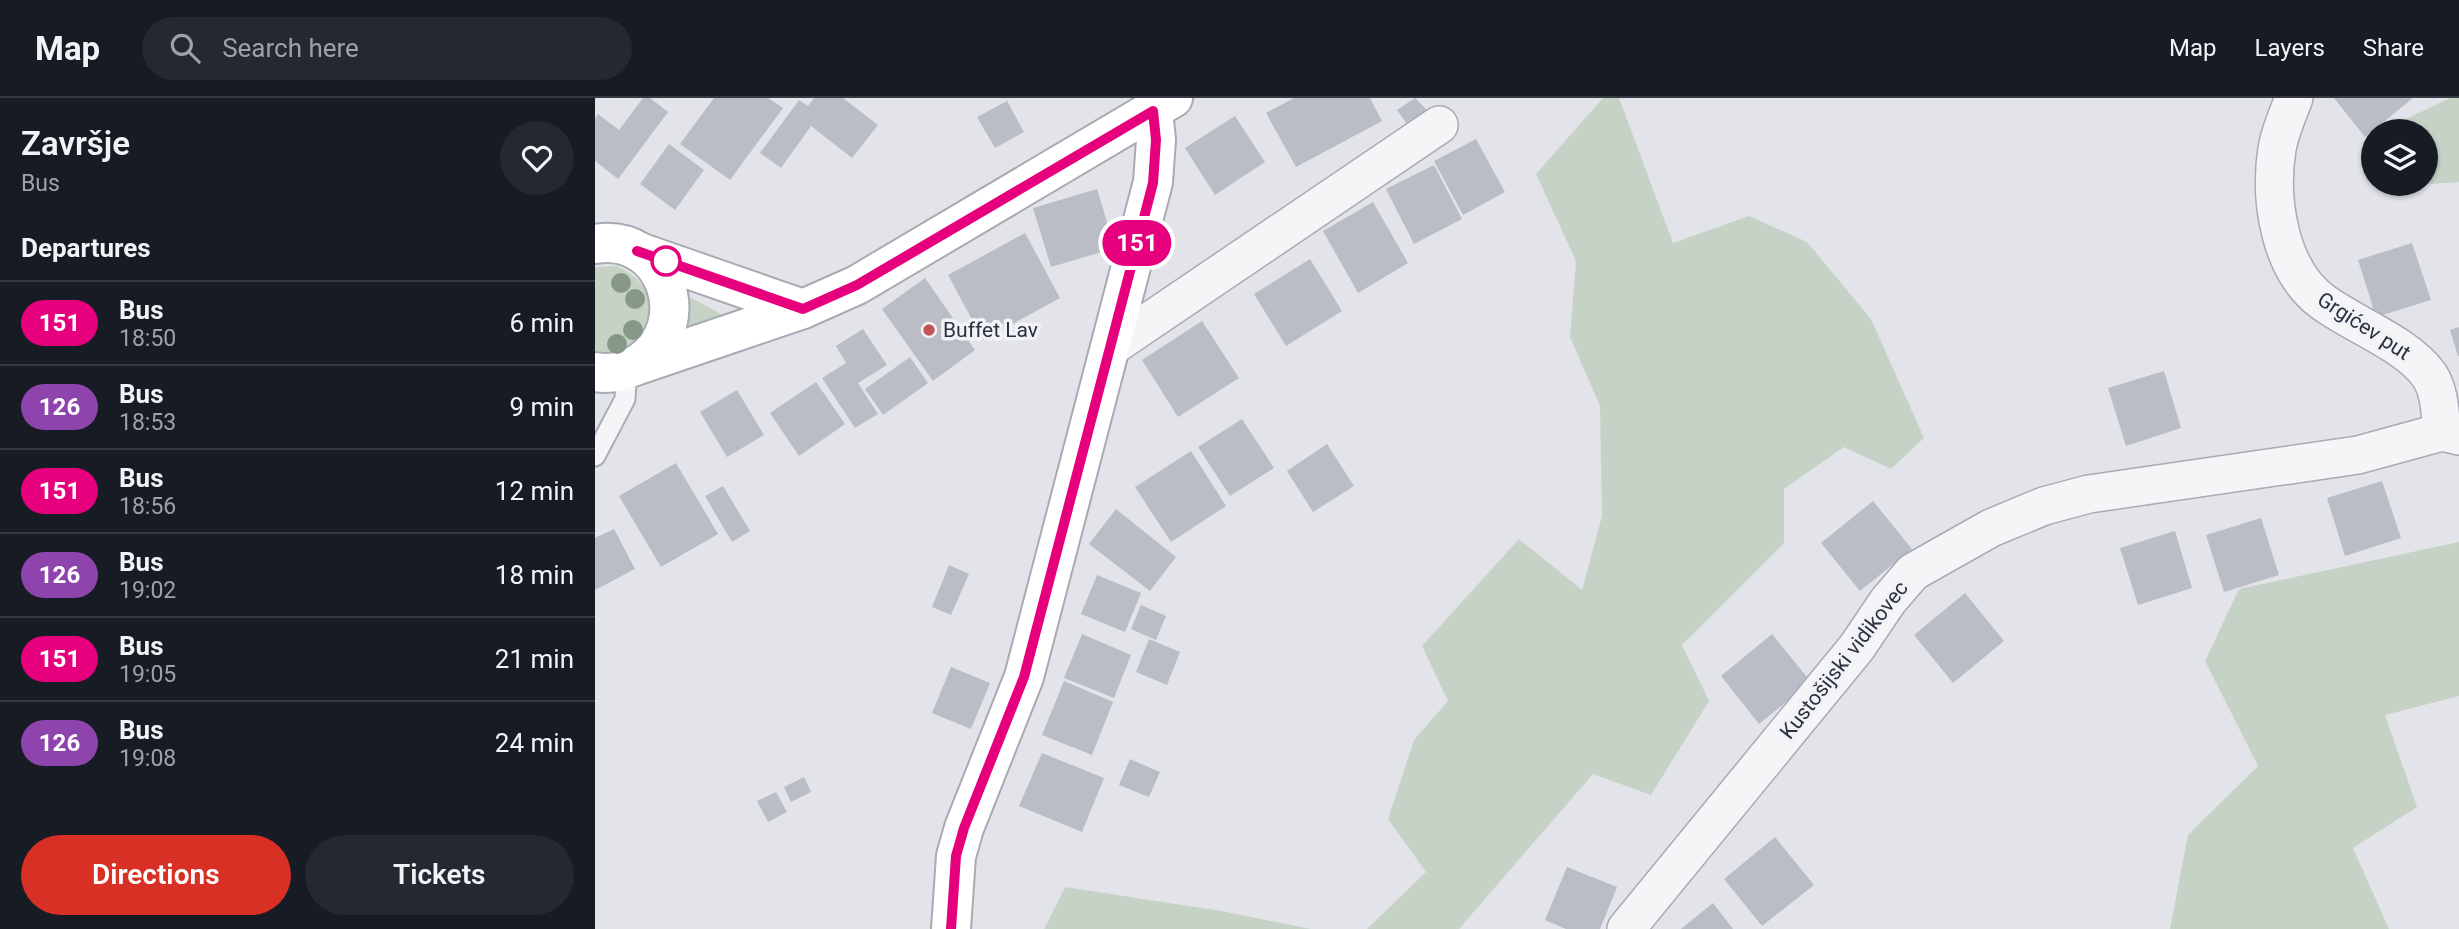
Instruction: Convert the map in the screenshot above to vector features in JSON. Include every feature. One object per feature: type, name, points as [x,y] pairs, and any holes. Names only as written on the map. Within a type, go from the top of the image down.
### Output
[{"type":"street","name":"Grgićev put","points":[[2294,98],[2277,148],[2274,179],[2277,218],[2286,248],[2307,287],[2322,301],[2416,360],[2430,376],[2451,434]]},
{"type":"street","points":[[619,369],[803,309],[857,285],[1163,104]]},
{"type":"street","points":[[951,929],[956,856],[964,828],[1024,677],[1153,183],[1156,140],[1163,104]]},
{"type":"street","points":[[1109,348],[1439,125]]},
{"type":"street","points":[[595,244],[621,245],[803,309]]},
{"type":"street","points":[[619,369],[652,354],[664,338],[670,318],[670,298],[664,278],[651,262],[637,251]]},
{"type":"street","name":"Kustošijski vidikovec","points":[[1626,929],[1857,648],[1888,601],[1925,563],[1991,528],[2044,506],[2089,494],[2358,455],[2451,434]]},
{"type":"lane","points":[[595,456],[625,399],[619,369]]},
{"type":"green space","points":[[1603,98],[1619,98],[1673,243],[1749,216],[1807,242],[1871,319],[1924,438],[1891,469],[1844,447],[1784,489],[1784,543],[1682,645],[1709,701],[1651,795],[1593,774],[1459,929],[1367,929],[1426,872],[1388,819],[1414,740],[1448,701],[1422,646],[1519,539],[1582,590],[1602,516],[1600,406],[1570,337],[1576,261],[1536,174]]},
{"type":"green space","points":[[2450,98],[2459,98],[2459,182],[2438,183],[2438,119],[2406,119]]},
{"type":"green space","points":[[616,266],[640,282],[646,290],[651,298],[653,317],[633,350],[595,357],[595,267]]},
{"type":"green space","points":[[686,295],[732,320],[687,336],[679,326]]},
{"type":"green space","points":[[2459,542],[2459,696],[2385,715],[2417,807],[2353,848],[2389,929],[2170,929],[2188,835],[2258,766],[2205,661],[2239,589]]},
{"type":"green space","points":[[1065,887],[1221,911],[1311,929],[1044,929]]},
{"type":"building","points":[[643,98],[650,98],[668,112],[618,179],[595,161],[595,119],[598,114],[619,130]]},
{"type":"building","points":[[714,98],[768,98],[783,108],[730,180],[680,144]]},
{"type":"building","points":[[814,98],[843,98],[878,125],[852,158],[811,126],[781,168],[760,153],[799,100],[808,106]]},
{"type":"building","points":[[1294,98],[1370,98],[1382,121],[1296,167],[1266,113]]},
{"type":"building","points":[[1415,98],[1427,110],[1407,124],[1397,110]]},
{"type":"building","points":[[2334,98],[2413,98],[2387,119],[2361,119],[2361,132]]},
{"type":"building","points":[[1007,101],[1024,132],[995,148],[977,117]]},
{"type":"building","points":[[1235,116],[1265,162],[1215,195],[1185,148]]},
{"type":"building","points":[[1476,139],[1505,192],[1463,215],[1434,161]]},
{"type":"building","points":[[669,144],[704,170],[675,210],[640,184]]},
{"type":"building","points":[[1434,165],[1462,219],[1414,244],[1386,189]]},
{"type":"building","points":[[1097,189],[1115,248],[1051,267],[1033,208]]},
{"type":"building","points":[[1373,202],[1408,263],[1358,293],[1323,231]]},
{"type":"building","points":[[1025,233],[1060,298],[983,340],[948,275]]},
{"type":"building","points":[[2412,243],[2431,300],[2376,317],[2358,260]]},
{"type":"building","points":[[1310,259],[1342,311],[1286,346],[1254,294]]},
{"type":"building","name":"Buffet Lav","points":[[925,278],[975,350],[933,381],[882,309]]},
{"type":"building","points":[[1202,321],[1239,378],[1178,417],[1142,360]]},
{"type":"building","points":[[2459,327],[2459,356],[2458,356],[2450,330]]},
{"type":"building","points":[[863,329],[887,365],[858,383],[878,414],[855,428],[822,378],[846,363],[836,346]]},
{"type":"building","points":[[910,357],[928,383],[883,415],[865,389]]},
{"type":"building","points":[[2164,371],[2181,428],[2126,446],[2108,388]]},
{"type":"building","points":[[816,382],[845,424],[799,456],[770,413]]},
{"type":"building","points":[[737,390],[764,435],[727,457],[700,412]]},
{"type":"building","points":[[1242,419],[1274,468],[1230,496],[1198,447]]},
{"type":"building","points":[[1327,444],[1354,486],[1313,512],[1287,471]]},
{"type":"building","points":[[1191,451],[1226,506],[1171,542],[1135,487]]},
{"type":"building","points":[[676,463],[718,534],[661,567],[619,496]]},
{"type":"building","points":[[2382,481],[2401,538],[2345,556],[2327,498]]},
{"type":"building","points":[[723,486],[750,531],[732,542],[705,496]]},
{"type":"building","points":[[1873,501],[1912,549],[1860,591],[1821,543]]},
{"type":"building","points":[[1116,509],[1176,557],[1150,591],[1089,544]]},
{"type":"building","points":[[2261,518],[2279,575],[2224,592],[2206,535]]},
{"type":"building","points":[[614,529],[635,569],[595,590],[595,538]]},
{"type":"building","points":[[2175,531],[2192,588],[2138,605],[2120,548]]},
{"type":"building","points":[[949,565],[969,574],[951,615],[932,607]]},
{"type":"building","points":[[1097,575],[1141,593],[1125,632],[1081,614]]},
{"type":"building","points":[[1965,593],[2004,641],[1953,683],[1914,635]]},
{"type":"building","points":[[1141,605],[1166,616],[1156,640],[1131,629]]},
{"type":"building","points":[[1082,634],[1131,655],[1114,698],[1064,678]]},
{"type":"building","points":[[1772,634],[1811,682],[1759,724],[1721,676]]},
{"type":"building","points":[[1149,639],[1180,652],[1167,685],[1136,672]]},
{"type":"building","points":[[951,667],[990,683],[971,729],[932,713]]},
{"type":"building","points":[[1064,681],[1113,702],[1092,755],[1042,735]]},
{"type":"building","points":[[1042,753],[1104,778],[1082,832],[1019,806]]},
{"type":"building","points":[[1130,759],[1160,772],[1149,797],[1119,785]]},
{"type":"building","points":[[804,777],[811,792],[791,802],[784,787]]},
{"type":"building","points":[[776,792],[787,812],[768,822],[757,801]]},
{"type":"building","points":[[1775,837],[1814,885],[1762,926],[1724,879]]},
{"type":"building","points":[[1567,867],[1617,887],[1600,929],[1566,929],[1545,920]]},
{"type":"building","points":[[1713,903],[1733,929],[1681,929]]},
{"type":"bus line","name":"151","points":[[637,251],[803,309],[857,285],[1153,111],[1156,140],[1153,183],[1024,677],[964,828],[956,856],[951,929]]},
{"type":"place","name":"Buffet Lav","points":[[929,330]]}]
